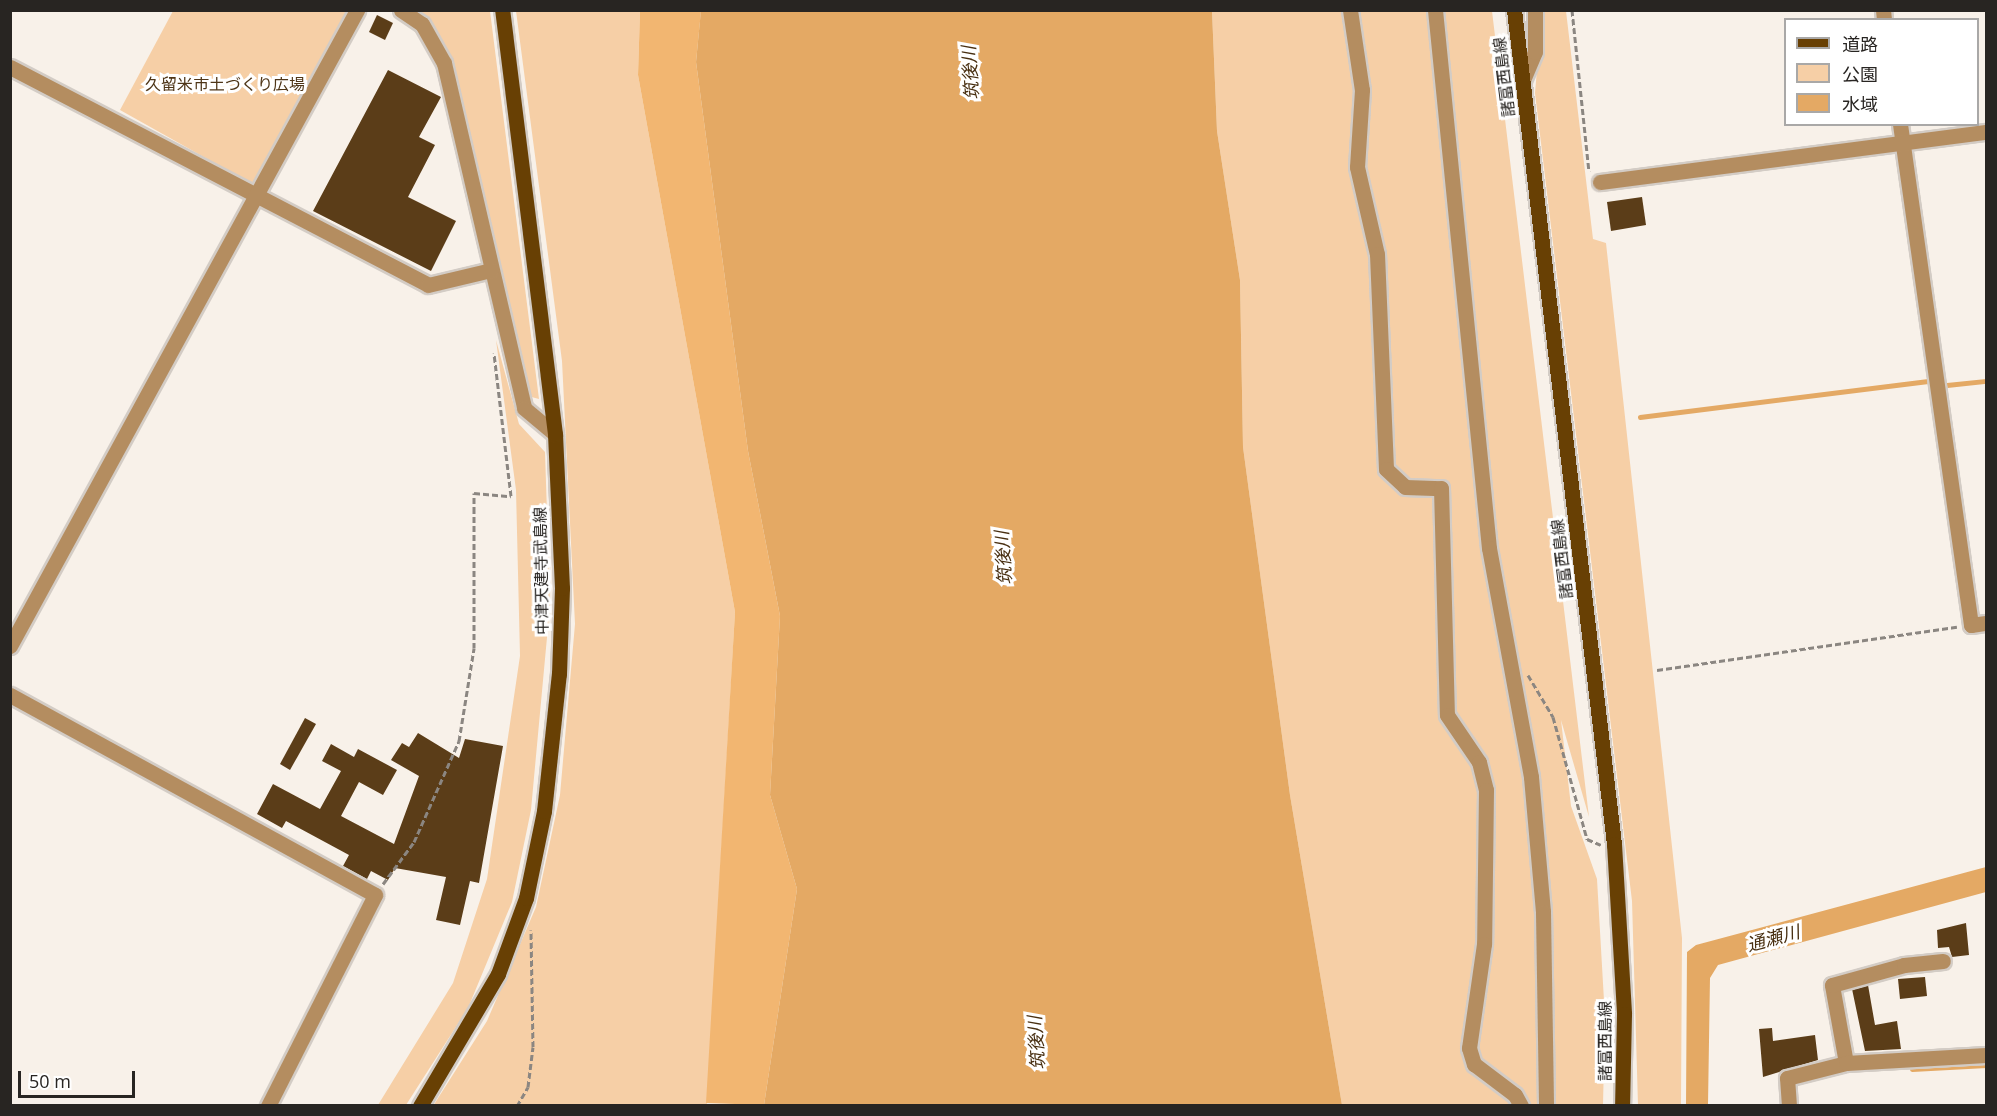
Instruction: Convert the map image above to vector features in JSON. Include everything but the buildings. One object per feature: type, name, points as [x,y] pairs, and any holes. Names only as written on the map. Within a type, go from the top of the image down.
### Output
[{"type":"main road","name":"中津天建寺武島線","points":[[420,1106],[498,974],[528,887],[543,811],[559,674],[562,588],[555,434],[502,10]]},
{"type":"main road","name":"諸富西島線","points":[[1514,10],[1614,844],[1624,1014],[1622,1106]]},
{"type":"street","points":[[10,646],[357,10]]},
{"type":"street","points":[[401,10],[422,24],[444,63],[524,408],[555,434]]},
{"type":"street","points":[[1350,10],[1362,90],[1357,167],[1377,254],[1386,469],[1405,486],[1441,488],[1447,714],[1479,762],[1486,790],[1484,944],[1469,1048],[1481,1072],[1515,1095],[1521,1106]]},
{"type":"street","points":[[1436,10],[1489,548],[1531,777],[1542,901],[1546,1106]]},
{"type":"street","points":[[1523,80],[1534,52],[1535,10]]},
{"type":"street","points":[[10,67],[255,198],[428,285],[491,270]]},
{"type":"street","points":[[1900,126],[1979,624]]},
{"type":"street","points":[[1600,182],[1986,132]]},
{"type":"street","points":[[10,695],[375,895],[268,1106]]},
{"type":"street","points":[[1846,1063],[1832,985],[1904,965],[1943,962]]},
{"type":"street","points":[[1789,1106],[1787,1078],[1846,1063],[1986,1055]]},
{"type":"path","points":[[1572,10],[1590,177],[1600,182]]},
{"type":"path","points":[[375,895],[414,842],[440,789],[468,702],[474,648],[474,493],[511,496],[494,348]]},
{"type":"path","points":[[1657,670],[1979,624]]},
{"type":"path","points":[[1510,653],[1553,717],[1587,839],[1614,844]]},
{"type":"path","points":[[517,1106],[528,1087],[533,1047],[531,923]]},
{"type":"green space","name":"久留米市土づくり広場","points":[[173,11],[355,11],[252,184],[120,110]]},
{"type":"green space","points":[[415,11],[490,11],[539,399],[524,395],[451,62]]},
{"type":"green space","points":[[516,11],[640,11],[638,75],[735,612],[707,1105],[433,1106],[487,1021],[536,907],[560,795],[575,624],[562,361]]},
{"type":"green space","points":[[1212,11],[1492,11],[1589,817],[1561,720],[1571,806],[1597,879],[1605,1018],[1603,1105],[1342,1105],[1290,795],[1243,447],[1240,280],[1217,131]]},
{"type":"green space","points":[[1542,11],[1566,11],[1593,239],[1606,243],[1682,938],[1681,1105],[1638,1105],[1632,901],[1535,93]]},
{"type":"green space","points":[[496,340],[519,424],[545,452],[550,605],[531,810],[512,902],[468,1008],[406,1105],[378,1105],[453,983],[487,879],[520,656],[516,490]]},
{"type":"shaded area","points":[[640,11],[701,11],[696,62],[748,451],[780,616],[770,795],[797,889],[764,1105],[706,1103],[735,612],[638,75]]},
{"type":"water","name":"筑後川","points":[[701,10],[1212,11],[1217,131],[1240,280],[1243,447],[1290,795],[1342,1105],[764,1105],[797,889],[770,795],[780,616],[748,451],[696,62]]},
{"type":"water","name":"通瀬川","points":[[1986,867],[1986,892],[1718,965],[1710,978],[1708,1105],[1686,1105],[1687,952],[1696,945]]},
{"type":"waterway","points":[[1640,417],[1930,381]]},
{"type":"waterway","points":[[1947,385],[1986,381]]},
{"type":"waterway","points":[[1912,1069],[1986,1065]]}]
